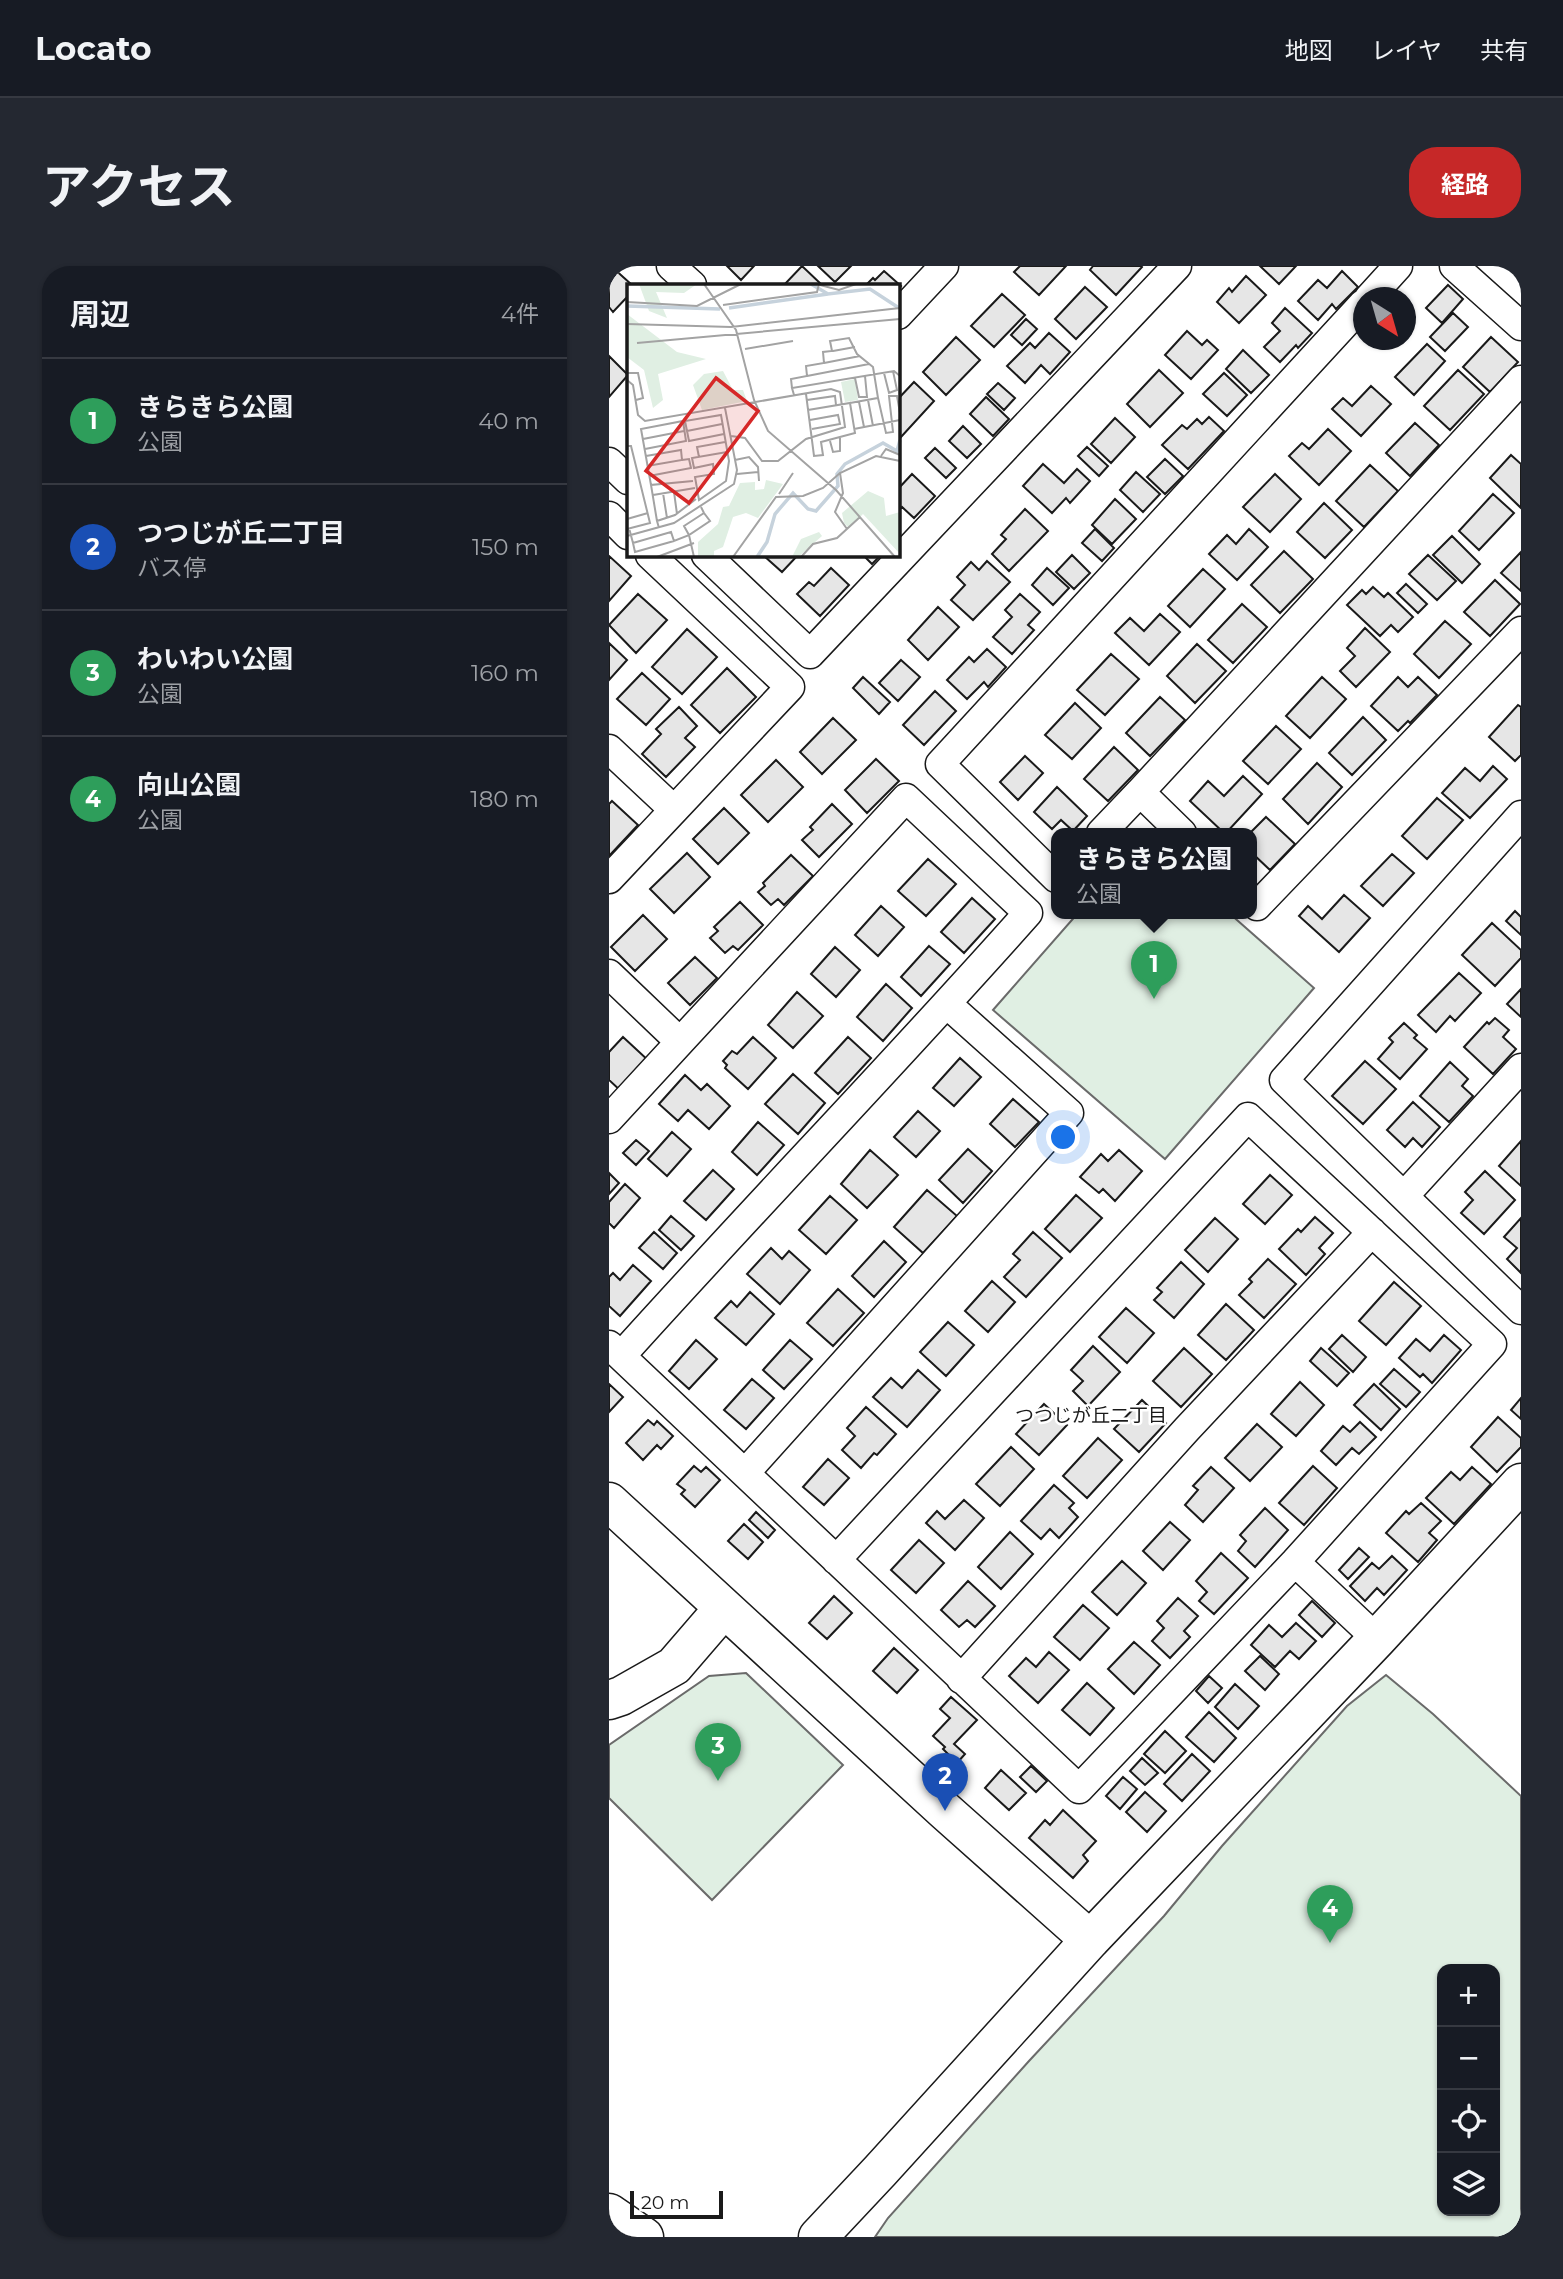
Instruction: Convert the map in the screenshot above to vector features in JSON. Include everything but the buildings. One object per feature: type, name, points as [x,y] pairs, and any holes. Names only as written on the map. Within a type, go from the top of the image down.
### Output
[{"type":"street","points":[[671,266],[691,284]]},
{"type":"street","points":[[707,556],[810,654],[1177,266]]},
{"type":"street","points":[[1379,287],[1398,266]]},
{"type":"street","points":[[1454,266],[1521,326]]},
{"type":"street","points":[[899,314],[932,270]]},
{"type":"street","points":[[1051,873],[940,764],[1353,315]]},
{"type":"street","points":[[1106,828],[1521,380]]},
{"type":"street","points":[[609,462],[627,480]]},
{"type":"street","points":[[609,516],[627,534]]},
{"type":"street","points":[[609,879],[790,687],[651,556]]},
{"type":"street","points":[[1257,906],[1521,631]]},
{"type":"street","points":[[609,749],[673,809]]},
{"type":"street","points":[[1140,792],[1177,828]]},
{"type":"street","points":[[609,1119],[906,799],[1028,913],[947,1004],[719,1247],[615,1350],[961,1679],[1079,1789],[1295,1562],[1492,1344],[1248,1117],[836,1560]]},
{"type":"street","points":[[1521,815],[1284,1080],[1521,1310]]},
{"type":"street","points":[[609,974],[680,1042]]},
{"type":"street","points":[[745,1473],[1069,1113],[947,1004]]},
{"type":"street","points":[[1404,1196],[1521,1068]]},
{"type":"street","points":[[961,1679],[1196,1419],[1372,1232]]},
{"type":"street","points":[[818,2237],[1090,1940],[1377,1639],[1521,1483]]},
{"type":"street","points":[[609,1502],[1090,1940]]},
{"type":"street","points":[[1295,1562],[1377,1639]]},
{"type":"street","points":[[609,1700],[621,1696],[674,1665],[724,1608]]},
{"type":"street","points":[[609,2213],[644,2237]]},
{"type":"green space","points":[[1073,919],[1236,919],[1314,988],[1165,1159],[993,1010]]},
{"type":"green space","points":[[746,1673],[843,1765],[712,1900],[609,1798],[609,1745],[709,1676]]},
{"type":"green space","points":[[1386,1675],[1433,1714],[1521,1796],[1521,2237],[875,2237],[888,2218],[1029,2061],[1164,1916],[1222,1846],[1347,1706]]},
{"type":"place","name":"きらきら公園","points":[[1154,999]]},
{"type":"place","name":"わいわい公園","points":[[718,1781]]},
{"type":"place","name":"つつじが丘二丁目","points":[[945,1811]]},
{"type":"place","name":"向山公園","points":[[1330,1943]]},
{"type":"district","name":"つつじが丘二丁目","points":[[1091,1415]]}]
